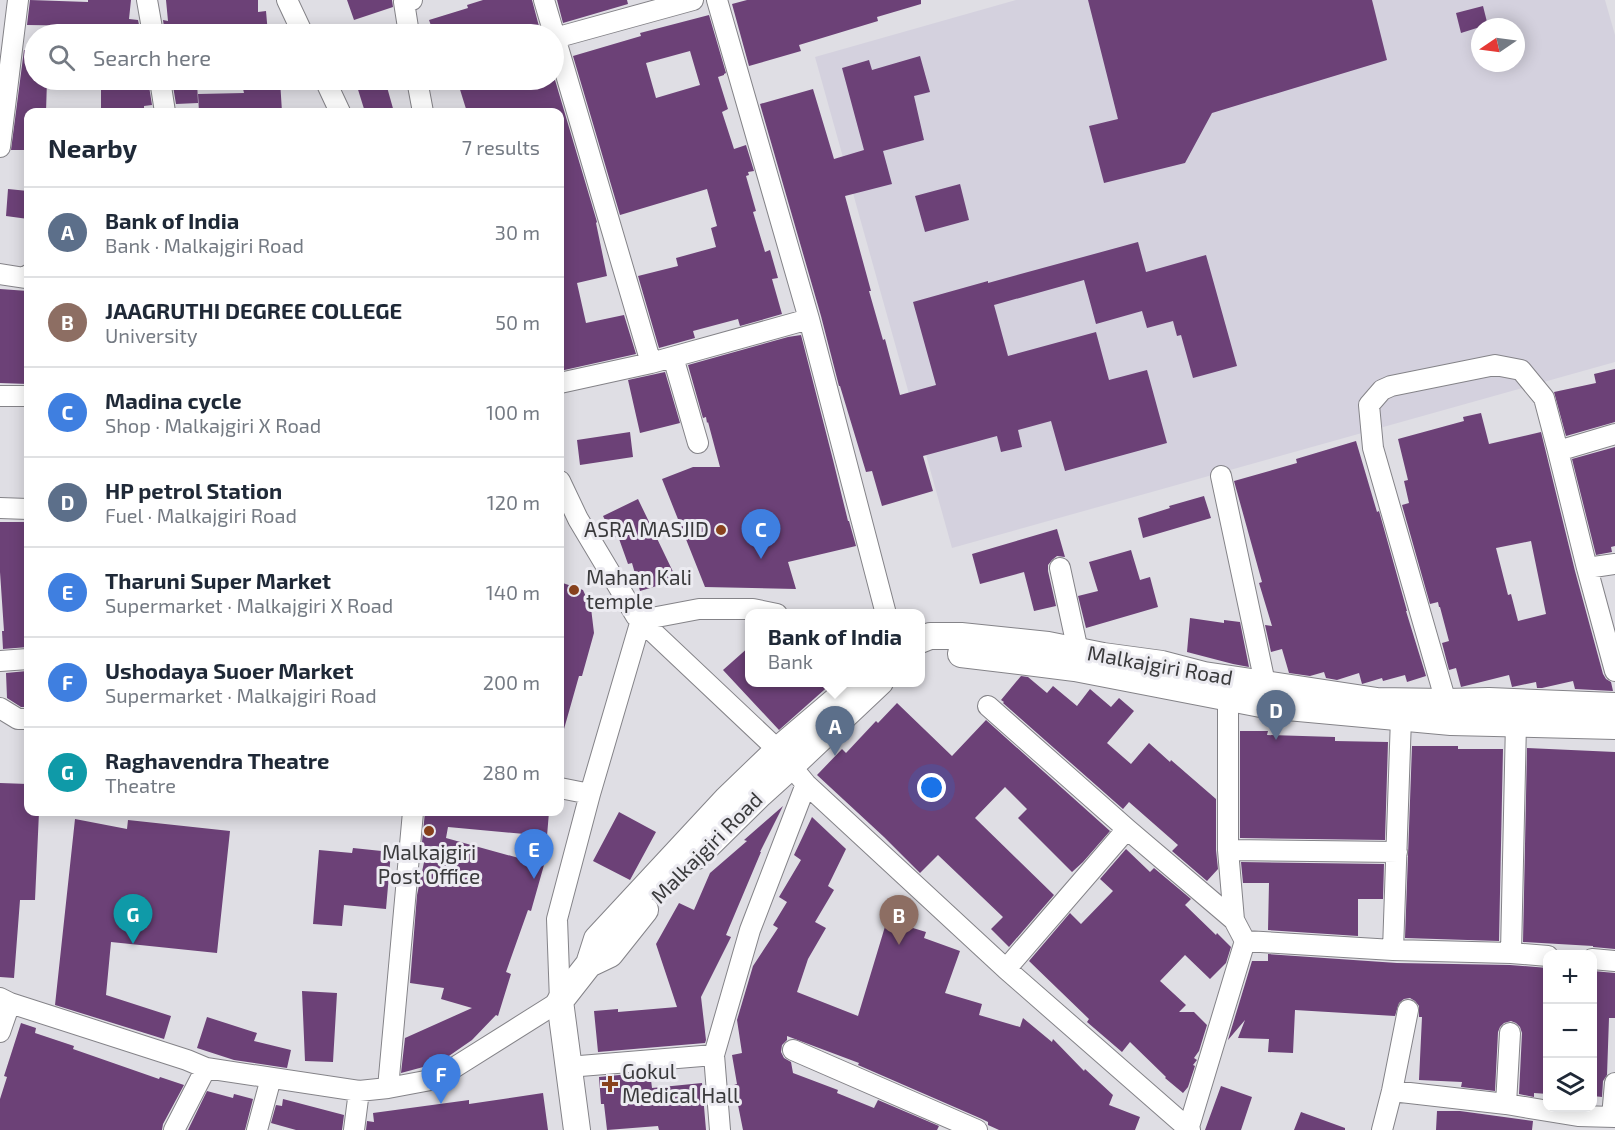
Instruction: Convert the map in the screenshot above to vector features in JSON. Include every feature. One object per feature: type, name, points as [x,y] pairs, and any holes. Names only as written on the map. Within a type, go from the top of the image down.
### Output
[{"type":"main road","name":"Malkajgiri Road","points":[[925,638],[930,636],[961,636],[1048,645],[1161,664],[1203,675],[1377,701],[1489,701],[1615,706]]},
{"type":"main road","name":"Malkajgiri Road","points":[[925,656],[946,653],[1075,668],[1266,705],[1451,722],[1615,726]]},
{"type":"main road","name":"Malkajgiri Road","points":[[792,767],[854,687]]},
{"type":"main road","name":"Malkajgiri Road","points":[[560,1001],[589,964],[610,954],[656,897],[760,794],[792,767],[875,687]]},
{"type":"main road","points":[[560,1001],[577,1130]]},
{"type":"street","points":[[0,147],[18,0]]},
{"type":"street","points":[[147,0],[151,24]]},
{"type":"street","points":[[287,0],[298,24]]},
{"type":"street","points":[[407,24],[404,2],[412,0]]},
{"type":"street","points":[[544,0],[551,24]]},
{"type":"street","points":[[564,36],[693,0]]},
{"type":"street","points":[[717,0],[809,319],[885,609]]},
{"type":"street","points":[[564,68],[651,363]]},
{"type":"street","points":[[162,90],[164,108]]},
{"type":"street","points":[[329,90],[338,108]]},
{"type":"street","points":[[419,90],[422,108]]},
{"type":"street","points":[[0,274],[24,278]]},
{"type":"street","points":[[564,381],[651,363],[809,319]]},
{"type":"street","points":[[673,357],[698,443]]},
{"type":"street","points":[[1446,702],[1374,448],[1369,405],[1382,390],[1495,365],[1521,370],[1544,398],[1615,671]]},
{"type":"street","points":[[0,396],[24,396]]},
{"type":"street","points":[[1558,451],[1615,434]]},
{"type":"street","points":[[1221,476],[1264,683]]},
{"type":"street","points":[[564,497],[569,517],[636,616],[1006,969],[1189,1130],[1245,941],[1234,920],[988,706]]},
{"type":"street","points":[[0,508],[24,508]]},
{"type":"street","points":[[1587,568],[1615,564]]},
{"type":"street","points":[[1060,568],[1078,651]]},
{"type":"street","points":[[641,620],[699,609],[745,609]]},
{"type":"street","points":[[0,1032],[5,1001],[206,1068],[359,1091],[436,1079],[560,1001],[557,919],[590,794],[641,620]]},
{"type":"street","points":[[0,661],[24,659]]},
{"type":"street","points":[[1228,699],[1228,850],[1234,920]]},
{"type":"street","points":[[0,708],[18,719],[24,719]]},
{"type":"street","points":[[1393,950],[1401,718]]},
{"type":"street","points":[[1511,953],[1516,723]]},
{"type":"street","points":[[720,1130],[714,1055],[750,930],[792,767]]},
{"type":"street","points":[[564,789],[590,794]]},
{"type":"street","points":[[388,1088],[414,816]]},
{"type":"street","points":[[1006,969],[1127,829]]},
{"type":"street","points":[[1228,850],[1397,852]]},
{"type":"street","points":[[1245,941],[1543,956]]},
{"type":"street","points":[[1597,959],[1615,961]]},
{"type":"street","points":[[1382,1130],[1407,1011]]},
{"type":"street","points":[[1506,1104],[1510,1033]]},
{"type":"street","points":[[793,1050],[977,1130]]},
{"type":"street","points":[[568,1067],[714,1055]]},
{"type":"street","points":[[174,1130],[206,1068]]},
{"type":"street","points":[[257,1130],[271,1078]]},
{"type":"street","points":[[1392,1091],[1506,1104],[1577,1123],[1614,1117],[1615,1083]]},
{"type":"street","points":[[354,1130],[359,1091]]},
{"type":"shaded area","points":[[1016,0],[1605,0],[1615,35],[1615,362],[952,548],[815,57]]},
{"type":"building","points":[[30,0],[88,2],[88,0],[131,0],[129,19],[138,20],[139,24],[27,24]]},
{"type":"building","points":[[166,0],[258,0],[258,12],[266,11],[267,24],[164,24],[163,20],[168,21]]},
{"type":"building","points":[[347,0],[392,0],[393,7],[354,20]]},
{"type":"building","points":[[483,0],[532,0],[538,24],[430,24],[429,20],[468,8],[467,5]]},
{"type":"building","points":[[557,0],[627,0],[628,4],[563,23]]},
{"type":"building","points":[[747,0],[921,0],[921,4],[877,17],[878,21],[799,45],[801,51],[749,66],[732,4]]},
{"type":"building","points":[[1088,0],[1372,0],[1387,60],[1212,113],[1185,163],[1104,183],[1089,126],[1118,119]]},
{"type":"building","points":[[1483,6],[1486,18],[1471,18],[1471,30],[1461,33],[1456,13]]},
{"type":"building","points":[[709,15],[726,73],[718,77],[728,109],[722,112],[734,149],[746,145],[754,171],[748,172],[749,175],[746,176],[756,211],[753,212],[765,252],[770,250],[778,278],[772,279],[782,314],[740,326],[738,319],[693,331],[695,338],[659,348],[638,276],[678,266],[676,258],[716,247],[711,228],[717,226],[707,189],[620,215],[573,56],[641,36],[640,33]],"holes":[[[690,51],[700,85],[656,98],[646,63]]]},
{"type":"building","points":[[24,50],[24,90],[47,90],[46,108],[24,108],[24,150],[11,150]]},
{"type":"building","points":[[920,56],[930,92],[914,96],[924,140],[883,151],[892,184],[845,196],[871,291],[869,291],[900,395],[936,385],[913,302],[1138,242],[1146,272],[1206,255],[1237,366],[1193,378],[1181,335],[1177,336],[1173,321],[1147,328],[1142,311],[1096,324],[1084,280],[994,305],[1008,356],[1096,332],[1109,380],[1147,370],[1167,443],[1065,471],[1051,421],[1018,430],[1022,447],[1001,452],[997,436],[923,456],[933,491],[882,506],[872,471],[866,472],[839,386],[760,104],[813,89],[834,159],[864,150],[842,68],[869,60],[872,70]]},
{"type":"building","points":[[101,90],[150,90],[152,105],[144,106],[144,108],[101,108]]},
{"type":"building","points":[[174,90],[197,90],[198,103],[176,104]]},
{"type":"building","points":[[243,90],[281,90],[282,108],[199,108],[198,94],[244,93]]},
{"type":"building","points":[[358,90],[388,90],[393,108],[364,108]]},
{"type":"building","points":[[460,90],[558,90],[563,108],[466,108]]},
{"type":"building","points":[[564,110],[597,222],[607,276],[577,283],[586,323],[624,315],[636,354],[564,370]]},
{"type":"building","points":[[960,184],[969,220],[925,232],[915,196]]},
{"type":"building","points":[[8,189],[24,191],[24,218],[6,216]]},
{"type":"building","points":[[0,289],[24,291],[24,384],[0,383]]},
{"type":"building","points":[[801,335],[856,546],[788,562],[796,589],[705,587],[662,479],[693,467],[720,467],[708,422],[706,417],[703,418],[688,365]]},
{"type":"building","points":[[1615,369],[1615,422],[1566,436],[1554,392],[1596,383],[1594,374]]},
{"type":"building","points":[[665,372],[680,423],[640,433],[628,380]]},
{"type":"building","points":[[1481,413],[1489,444],[1541,432],[1603,674],[1611,682],[1613,691],[1575,689],[1573,681],[1542,688],[1537,688],[1536,682],[1512,687],[1509,675],[1461,687],[1456,668],[1449,670],[1442,643],[1449,641],[1440,607],[1438,602],[1430,604],[1402,505],[1409,503],[1404,481],[1408,480],[1398,439],[1464,421],[1463,417]],"holes":[[[1531,541],[1546,614],[1518,621],[1511,594],[1508,595],[1496,548]]]},
{"type":"building","points":[[630,432],[633,457],[580,465],[577,440]]},
{"type":"building","points":[[1356,441],[1377,512],[1379,511],[1426,676],[1407,682],[1405,675],[1362,684],[1359,673],[1337,680],[1326,678],[1324,672],[1310,676],[1289,673],[1282,649],[1271,652],[1265,625],[1272,626],[1234,481],[1297,463],[1296,459]]},
{"type":"building","points":[[1615,447],[1615,546],[1611,547],[1612,552],[1596,555],[1572,459]]},
{"type":"building","points":[[1204,496],[1211,518],[1143,538],[1138,518]]},
{"type":"building","points":[[638,499],[677,580],[640,591],[632,563],[628,564],[618,536],[614,538],[603,516]]},
{"type":"building","points":[[0,522],[24,522],[24,647],[3,649]]},
{"type":"building","points":[[1057,529],[1065,557],[1057,556],[1048,565],[1056,606],[1034,611],[1024,572],[980,584],[972,554]]},
{"type":"building","points":[[1131,550],[1140,580],[1150,577],[1158,607],[1086,628],[1078,596],[1098,591],[1089,562]]},
{"type":"building","points":[[564,583],[583,590],[591,608],[594,633],[582,676],[579,676],[564,729]]},
{"type":"building","points":[[1190,618],[1224,623],[1224,620],[1240,622],[1249,667],[1187,652]]},
{"type":"building","points":[[745,650],[745,687],[827,687],[779,730],[723,670]]},
{"type":"building","points":[[24,671],[24,707],[7,698],[6,673]]},
{"type":"building","points":[[1021,676],[1028,677],[1047,693],[1053,686],[1077,706],[1090,689],[1111,707],[1119,698],[1134,711],[1107,743],[1131,764],[1149,743],[1216,799],[1218,869],[1207,881],[1172,851],[1178,845],[1129,802],[1123,809],[1003,703],[1001,700]]},
{"type":"building","points":[[897,703],[952,756],[986,720],[1110,831],[1072,872],[1018,818],[1027,809],[1005,787],[975,818],[1054,895],[1009,947],[991,929],[1003,917],[938,855],[920,873],[817,775],[842,749],[846,753],[876,721],[878,723]]},
{"type":"building","points":[[1240,731],[1268,731],[1267,735],[1335,737],[1335,741],[1388,742],[1385,840],[1240,838]]},
{"type":"building","points":[[1412,746],[1503,749],[1499,941],[1405,938]]},
{"type":"building","points":[[1527,748],[1615,752],[1615,949],[1523,942]]},
{"type":"building","points":[[0,783],[24,784],[24,816],[39,816],[35,900],[20,900],[14,978],[0,977]]},
{"type":"building","points":[[783,806],[760,852],[726,935],[731,937],[701,997],[705,1043],[598,1052],[594,1011],[618,1009],[618,1012],[677,1007],[656,944],[679,903],[694,910],[710,873]]},
{"type":"building","points":[[619,812],[656,832],[630,880],[593,861]]},
{"type":"building","points":[[425,816],[549,816],[547,836],[448,827],[446,838],[544,865],[531,911],[528,910],[506,972],[511,974],[498,1016],[496,1015],[472,1040],[446,1058],[401,1073],[405,1038],[472,1008],[441,999],[444,988],[410,983],[417,895],[426,853],[421,852]]},
{"type":"building","points":[[812,817],[846,849],[828,886],[834,890],[815,922],[826,928],[808,959],[797,992],[858,1016],[887,920],[926,932],[924,938],[960,951],[945,993],[982,1004],[979,1015],[1020,1027],[1023,1018],[1052,1042],[1053,1039],[1084,1071],[1085,1069],[1113,1095],[1109,1105],[1140,1117],[1135,1130],[999,1130],[982,1119],[858,1065],[859,1063],[787,1036],[781,1052],[784,1058],[791,1062],[793,1073],[838,1090],[837,1093],[874,1108],[878,1100],[939,1126],[937,1130],[743,1130],[734,1085],[737,1084],[732,1055],[742,1053],[737,1020],[753,966],[778,928],[773,925],[787,902],[779,897],[801,860],[794,855]]},
{"type":"building","points":[[75,819],[127,829],[128,820],[230,831],[217,953],[111,942],[106,995],[171,1016],[164,1039],[55,1005]]},
{"type":"building","points":[[353,848],[391,852],[386,909],[344,905],[342,926],[313,924],[319,850],[352,853]]},
{"type":"building","points":[[1126,849],[1150,872],[1154,868],[1191,899],[1185,905],[1231,947],[1226,963],[1210,979],[1185,955],[1160,981],[1186,1005],[1179,1012],[1194,1012],[1207,1025],[1199,1051],[1194,1058],[1197,1060],[1193,1065],[1195,1066],[1188,1087],[1183,1093],[1130,1042],[1122,1052],[1087,1022],[1089,1019],[1029,961],[1070,913],[1081,924],[1113,891],[1100,879]]},
{"type":"building","points":[[1241,862],[1384,864],[1383,899],[1358,899],[1358,936],[1268,930],[1269,883],[1243,883]]},
{"type":"building","points":[[1268,954],[1397,963],[1543,968],[1543,1094],[1534,1093],[1534,1097],[1519,1094],[1522,1033],[1520,1027],[1511,1021],[1504,1023],[1498,1032],[1495,1091],[1461,1087],[1462,1082],[1419,1080],[1422,1017],[1419,1017],[1419,1006],[1410,998],[1399,1003],[1395,1016],[1295,1010],[1293,1053],[1268,1052],[1269,1039],[1238,1038],[1245,1020],[1228,1040],[1252,961],[1268,961]]},
{"type":"building","points":[[1597,971],[1615,973],[1615,1018],[1609,1018],[1607,1075],[1603,1081],[1602,1097],[1597,1096]]},
{"type":"building","points":[[302,991],[337,993],[333,1062],[305,1061]]},
{"type":"building","points":[[207,1017],[257,1033],[254,1041],[291,1050],[287,1068],[234,1060],[197,1048]]},
{"type":"building","points":[[21,1023],[36,1028],[35,1033],[74,1046],[73,1049],[159,1079],[160,1077],[184,1085],[162,1130],[0,1130],[0,1099],[7,1077],[4,1076]]},
{"type":"building","points":[[650,1072],[652,1088],[702,1083],[706,1130],[659,1130],[658,1126],[607,1130],[604,1104],[601,1104],[599,1077]]},
{"type":"building","points":[[1221,1086],[1252,1097],[1241,1130],[1205,1130]]},
{"type":"building","points":[[207,1091],[233,1098],[234,1094],[253,1099],[245,1130],[188,1130]]},
{"type":"building","points":[[543,1093],[548,1130],[366,1130],[367,1121],[374,1122],[373,1113],[469,1100],[469,1104]]},
{"type":"building","points":[[283,1099],[344,1115],[342,1130],[296,1130],[271,1123],[276,1105],[282,1106]]},
{"type":"building","points":[[1437,1111],[1460,1111],[1533,1121],[1532,1130],[1436,1130]]},
{"type":"building","points":[[1301,1112],[1345,1128],[1345,1130],[1294,1130]]},
{"type":"place","name":"ASRA MASJID","points":[[721,530]]},
{"type":"place","name":"Madina cycle","points":[[761,559]]},
{"type":"place","name":"Mahan Kali temple","points":[[574,590]]},
{"type":"place","name":"HP petrol Station","points":[[1276,740]]},
{"type":"place","name":"Bank of India","points":[[835,756]]},
{"type":"place","name":"Malkajgiri Post Office","points":[[429,831]]},
{"type":"place","name":"Tharuni Super Market","points":[[534,879]]},
{"type":"place","name":"Raghavendra Theatre","points":[[133,944]]},
{"type":"place","name":"JAAGRUTHI DEGREE COLLEGE","points":[[899,945]]},
{"type":"place","name":"Gokul Medical Hall","points":[[610,1084]]},
{"type":"place","name":"Ushodaya Suoer Market","points":[[441,1104]]}]
